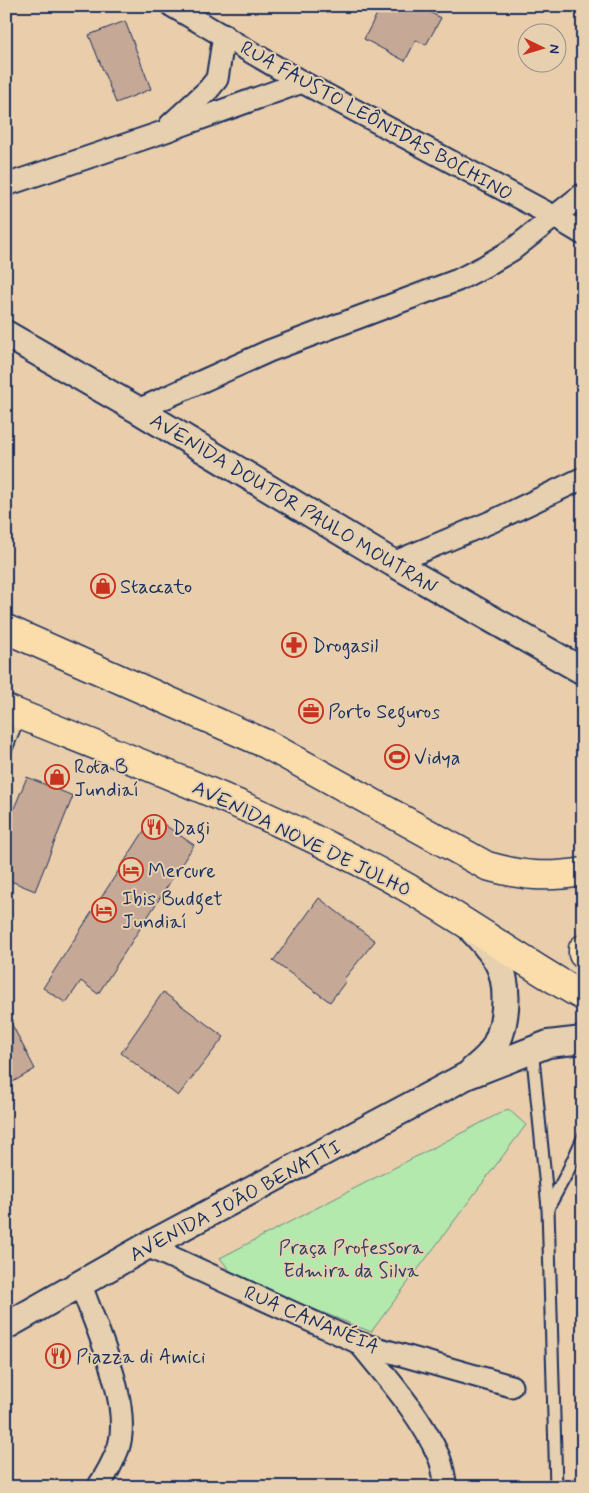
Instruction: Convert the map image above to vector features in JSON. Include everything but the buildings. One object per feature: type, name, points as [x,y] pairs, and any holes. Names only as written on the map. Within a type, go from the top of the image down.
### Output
[{"type":"main road","points":[[6,629],[266,744],[487,866],[516,874],[536,876],[554,876],[583,872]]},
{"type":"main road","name":"AVENIDA NOVE DE JULHO","points":[[13,712],[200,786],[326,845],[406,887],[539,971],[583,996]]},
{"type":"main road","points":[[583,949],[583,954]]},
{"type":"street","name":"RUA FAUSTO LEÔNIDAS BOCHINO","points":[[172,6],[302,82],[553,216],[583,234]]},
{"type":"street","points":[[163,132],[208,90],[217,79],[224,35]]},
{"type":"street","points":[[6,185],[163,132],[302,82]]},
{"type":"street","points":[[138,410],[269,351],[458,280],[512,250],[583,194]]},
{"type":"street","name":"AVENIDA DOUTOR PAULO MOUTRAN","points":[[6,334],[138,410],[393,563],[583,671]]},
{"type":"street","points":[[393,563],[493,521],[583,478]]},
{"type":"street","name":"AVENIDA JOÃO BENATTI","points":[[466,1076],[490,1054],[498,1038],[506,1008],[503,975],[497,961],[470,928]]},
{"type":"street","name":"AVENIDA JOÃO BENATTI","points":[[6,1326],[147,1246],[466,1076],[532,1048],[583,1040]]},
{"type":"street","name":"RUA CANANÉIA","points":[[147,1246],[359,1343],[511,1386]]},
{"type":"street","points":[[80,1285],[117,1387],[121,1420],[118,1448],[105,1477],[98,1487]]},
{"type":"street","points":[[359,1343],[421,1423],[440,1458],[446,1487]]},
{"type":"lane","points":[[6,749],[13,712]]},
{"type":"lane","points":[[532,1048],[548,1208],[556,1487]]},
{"type":"lane","points":[[548,1208],[583,1138]]},
{"type":"green space","name":"Praça Professora Edmira da Silva","points":[[508,1109],[526,1125],[371,1332],[235,1277],[220,1258]]},
{"type":"place","name":"Staccato","points":[[103,586]]},
{"type":"place","name":"Drogasil","points":[[294,645]]},
{"type":"place","name":"Porto Seguros","points":[[311,711]]},
{"type":"place","name":"Vidya","points":[[397,757]]},
{"type":"place","name":"Rota B Jundiaí","points":[[57,777]]},
{"type":"place","name":"Dagi","points":[[154,827]]},
{"type":"place","name":"Mercure","points":[[131,870]]},
{"type":"place","name":"Ibis Budget Jundiaí","points":[[104,910]]},
{"type":"place","name":"Piazza di Amici","points":[[58,1356]]}]
